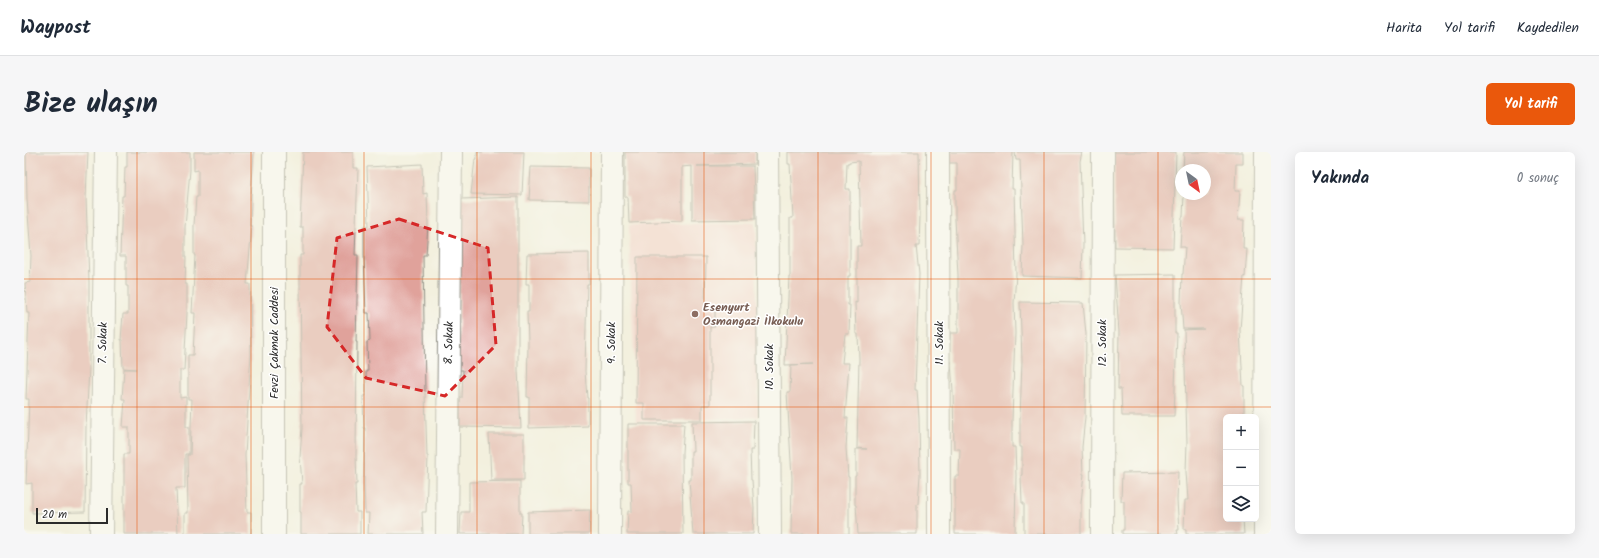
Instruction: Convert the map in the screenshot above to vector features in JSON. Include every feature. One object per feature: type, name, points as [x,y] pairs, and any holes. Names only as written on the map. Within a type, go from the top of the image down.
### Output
[{"type":"street","name":"7. Sokak","points":[[101,534],[106,152]]},
{"type":"street","name":"Fevzi Çakmak Caddesi","points":[[274,152],[274,534]]},
{"type":"street","name":"8. Sokak","points":[[447,534],[451,152]]},
{"type":"street","name":"9. Sokak","points":[[610,534],[612,152]]},
{"type":"street","name":"10. Sokak","points":[[767,152],[770,534]]},
{"type":"street","name":"11. Sokak","points":[[938,152],[939,534]]},
{"type":"street","name":"12. Sokak","points":[[1102,534],[1103,152]]},
{"type":"street","points":[[1265,534],[1266,152]]},
{"type":"highlighted area","points":[[399,219],[488,248],[496,345],[445,396],[366,378],[327,327],[337,238]]},
{"type":"shaded area","name":"Esenyurt Osmangazi İlkokulu","points":[[756,222],[758,417],[636,422],[629,225]]},
{"type":"building","points":[[26,152],[88,152],[86,198],[89,282],[89,369],[86,426],[85,512],[32,513],[32,483],[26,484],[29,399],[26,399],[29,313],[27,313],[25,283],[30,282],[31,256],[27,199]]},
{"type":"building","points":[[127,152],[190,152],[185,227],[185,284],[187,284],[187,313],[184,370],[180,370],[180,398],[186,397],[186,427],[189,427],[189,454],[185,454],[185,488],[176,488],[178,534],[124,534],[124,454],[129,454],[129,427],[123,427],[125,399],[122,399],[124,369],[136,369],[123,368],[121,340],[123,314],[128,314],[126,256],[120,256],[122,196],[124,196]]},
{"type":"building","points":[[194,152],[254,152],[250,226],[252,226],[247,284],[250,284],[251,354],[245,455],[247,512],[251,512],[251,534],[185,534],[185,513],[188,513],[187,455],[190,455],[192,399],[188,399],[188,355],[193,355],[195,313],[192,313],[195,255],[194,225],[196,197],[198,197],[198,170],[194,171]]},
{"type":"building","points":[[303,152],[353,152],[353,168],[358,168],[355,255],[358,255],[356,342],[357,484],[355,484],[356,512],[360,512],[360,534],[301,534],[300,484],[302,484],[300,457],[302,428],[300,255],[303,255],[303,227],[300,227]]},
{"type":"building","points":[[477,152],[524,152],[522,195],[471,194]]},
{"type":"building","points":[[625,152],[755,152],[755,164],[697,166],[753,166],[755,219],[692,220],[692,166],[682,167],[682,221],[629,223],[628,197],[625,197]]},
{"type":"building","points":[[788,152],[919,152],[920,217],[919,246],[916,246],[919,274],[915,390],[917,390],[919,418],[920,475],[917,504],[917,534],[858,534],[855,505],[856,449],[867,449],[857,448],[859,359],[858,334],[856,334],[855,302],[857,303],[857,246],[861,246],[859,161],[847,163],[846,189],[850,189],[850,276],[848,276],[848,305],[850,305],[849,334],[845,334],[842,363],[849,363],[845,418],[848,418],[846,448],[849,477],[849,534],[791,534],[792,478],[787,392],[790,392],[791,365],[813,364],[785,365],[790,276],[790,218],[793,218]]},
{"type":"building","points":[[946,152],[1013,152],[1012,189],[1014,189],[1016,274],[1014,303],[1015,333],[1012,447],[1015,447],[1016,475],[1015,534],[955,534],[955,476],[959,476],[960,449],[954,449],[953,391],[951,362],[949,362],[950,333],[958,333],[958,275],[955,219],[957,163],[946,163]]},
{"type":"building","points":[[1015,152],[1082,152],[1080,161],[1083,245],[1082,278],[1022,276],[1023,245],[1020,160],[1016,160]]},
{"type":"building","points":[[1114,152],[1176,152],[1173,248],[1115,247]]},
{"type":"building","points":[[1184,152],[1243,152],[1243,164],[1236,164],[1235,191],[1240,191],[1238,220],[1244,220],[1243,249],[1247,249],[1240,330],[1244,386],[1244,414],[1223,414],[1223,522],[1243,522],[1244,534],[1186,534],[1186,529],[1184,529],[1185,500],[1188,500],[1186,472],[1187,442],[1184,330],[1204,329],[1183,329],[1181,302],[1185,247],[1180,247],[1182,217],[1184,200],[1211,200],[1211,164],[1183,164]]},
{"type":"building","points":[[422,164],[423,194],[427,193],[428,224],[426,255],[423,255],[425,394],[428,456],[426,512],[422,512],[423,534],[368,534],[369,513],[365,513],[365,428],[363,396],[366,396],[366,371],[368,371],[367,342],[370,341],[369,313],[366,313],[364,256],[364,226],[369,226],[367,167]]},
{"type":"building","points":[[531,167],[589,168],[589,201],[529,200]]},
{"type":"building","points":[[518,197],[518,370],[521,428],[460,427],[460,398],[462,398],[463,370],[458,370],[461,199]]},
{"type":"building","points":[[589,253],[585,371],[588,398],[588,426],[529,428],[529,397],[527,397],[527,312],[529,312],[529,284],[526,284],[527,254]]},
{"type":"building","points":[[637,257],[706,257],[705,309],[715,309],[715,327],[710,327],[710,405],[702,405],[702,420],[644,420],[644,403],[636,403]]},
{"type":"building","points":[[1175,274],[1175,333],[1177,333],[1174,416],[1122,416],[1121,389],[1118,389],[1119,332],[1115,275]]},
{"type":"building","points":[[1020,302],[1083,303],[1086,334],[1085,417],[1082,447],[1084,474],[1081,503],[1081,534],[1024,534],[1024,503],[1022,503],[1021,475],[1022,447],[1020,447],[1022,361]]},
{"type":"building","points":[[754,421],[753,450],[750,450],[754,508],[753,534],[693,534],[689,480],[691,480],[691,451],[693,451],[692,422]]},
{"type":"building","points":[[628,424],[684,424],[682,452],[683,534],[627,534],[628,511],[632,511],[631,483],[628,483]]},
{"type":"building","points":[[489,434],[524,434],[524,480],[491,480]]},
{"type":"building","points":[[1178,472],[1178,534],[1122,534],[1122,530],[1124,530],[1124,501],[1121,501],[1122,473]]},
{"type":"building","points":[[520,481],[520,513],[522,513],[521,534],[460,534],[461,512],[469,512],[469,482]]},
{"type":"building","points":[[590,510],[589,534],[528,534],[528,512]]},
{"type":"place","name":"Esenyurt Osmangazi İlkokulu","points":[[695,314]]}]
